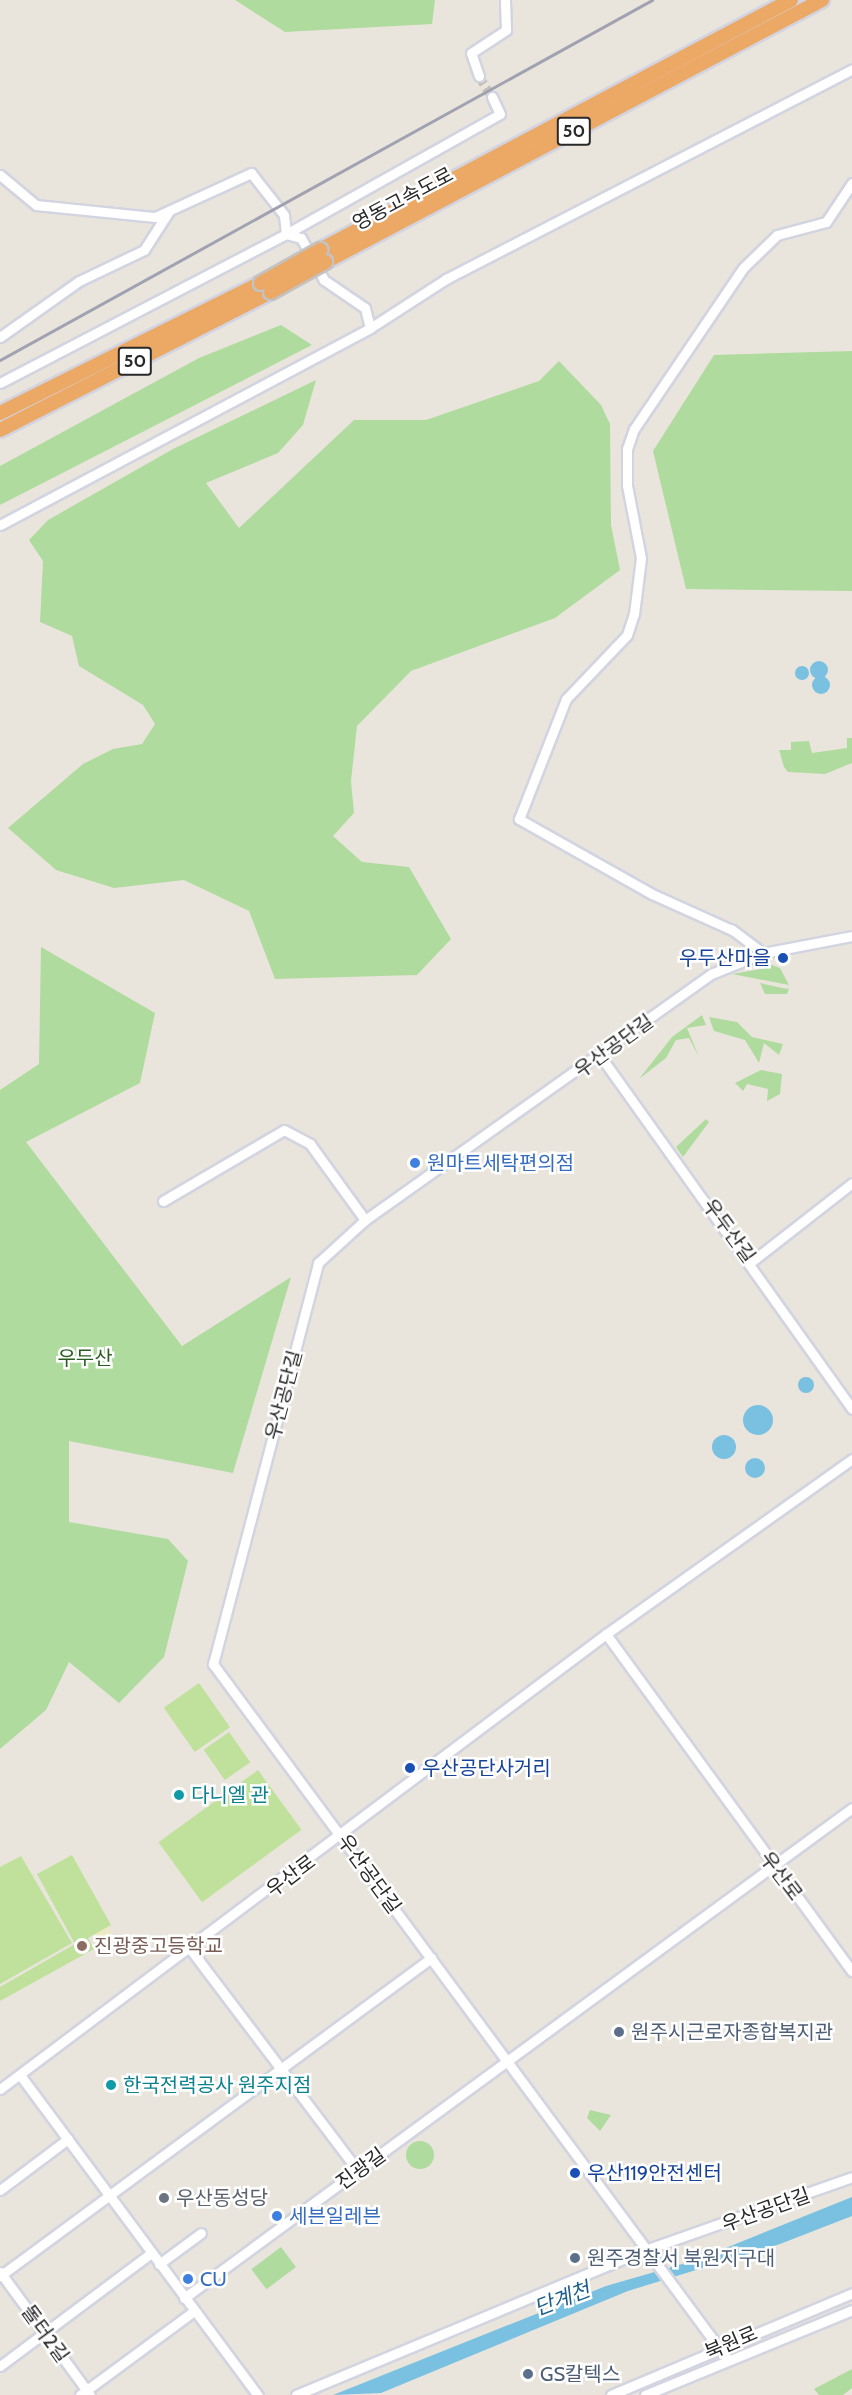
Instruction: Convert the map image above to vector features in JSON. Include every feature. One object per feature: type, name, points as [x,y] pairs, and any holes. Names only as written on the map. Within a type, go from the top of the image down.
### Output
[{"type":"highway","name":"영동고속도로","points":[[0,430],[266,288],[792,0]]},
{"type":"highway","name":"영동고속도로","points":[[322,256],[822,0]]},
{"type":"highway","name":"영동고속도로","points":[[0,413],[266,288]]},
{"type":"street","points":[[479,76],[471,53],[506,30],[505,0]]},
{"type":"street","points":[[0,525],[370,328],[446,279],[852,69]]},
{"type":"street","points":[[0,383],[286,234],[500,114],[492,97]]},
{"type":"street","points":[[0,175],[36,205],[155,217],[251,173],[285,215],[286,234]]},
{"type":"street","points":[[763,953],[732,930],[652,894],[519,819],[566,699],[627,635],[634,614],[641,558],[627,484],[627,449],[634,429],[743,268],[777,236],[826,222],[852,183]]},
{"type":"street","points":[[0,337],[79,281],[144,250],[169,210]]},
{"type":"street","points":[[286,234],[301,238],[324,280],[365,308],[370,328]]},
{"type":"street","name":"우산공단길","points":[[720,2348],[645,2250],[508,2059],[213,1664],[318,1263],[365,1220],[602,1057],[711,974],[763,953],[852,936]]},
{"type":"street","name":"우두산길","points":[[602,1057],[751,1262],[852,1409]]},
{"type":"street","points":[[163,1202],[285,1130],[310,1144],[365,1220]]},
{"type":"street","points":[[751,1262],[852,1183]]},
{"type":"street","name":"우산로","points":[[0,2089],[343,1837],[606,1634],[852,1459]]},
{"type":"street","name":"우산로","points":[[606,1634],[852,1971]]},
{"type":"street","points":[[508,2059],[852,1808]]},
{"type":"street","points":[[191,1950],[358,2172]]},
{"type":"street","points":[[1,2274],[431,1958]]},
{"type":"street","name":"진광길","points":[[184,2298],[358,2172],[508,2059]]},
{"type":"street","points":[[20,2075],[258,2395]]},
{"type":"street","points":[[0,2190],[68,2139]]},
{"type":"street","name":"우산공단길","points":[[645,2250],[852,2177]]},
{"type":"street","points":[[159,2264],[201,2233]]},
{"type":"street","points":[[296,2395],[645,2250]]},
{"type":"street","points":[[0,2366],[151,2253]]},
{"type":"street","name":"돌터2길","points":[[1,2274],[86,2393]]},
{"type":"street","name":"북원로","points":[[611,2395],[852,2293]]},
{"type":"street","name":"북원로","points":[[645,2395],[852,2310]]},
{"type":"street","points":[[86,2393],[194,2311]]},
{"type":"street","points":[[720,2348],[728,2360]]},
{"type":"green space","points":[[235,0],[435,0],[432,24],[285,32]]},
{"type":"green space","points":[[281,325],[312,345],[0,505],[0,466],[199,358]]},
{"type":"green space","points":[[852,351],[852,591],[686,589],[653,451],[714,355]]},
{"type":"green space","points":[[559,361],[601,405],[610,424],[611,525],[620,570],[555,618],[411,671],[357,726],[351,781],[354,813],[333,836],[362,862],[409,867],[451,939],[417,975],[275,979],[249,911],[184,880],[114,888],[56,870],[8,828],[83,764],[113,749],[142,744],[155,724],[143,705],[79,666],[72,636],[40,622],[43,561],[29,540],[48,520],[173,449],[316,380],[303,425],[278,453],[206,483],[239,528],[354,420],[426,420],[539,381]]},
{"type":"green space","points":[[847,738],[852,738],[852,763],[825,774],[788,772],[784,767],[779,750],[791,750],[791,742],[809,741],[812,753],[847,748]]},
{"type":"green space","name":"우두산","points":[[41,947],[155,1013],[140,1083],[26,1142],[182,1346],[291,1277],[233,1473],[69,1441],[69,1522],[168,1539],[188,1561],[164,1657],[119,1703],[69,1662],[46,1710],[0,1749],[0,1090],[39,1064]]},
{"type":"green space","points":[[766,963],[780,968],[789,985],[732,974],[767,968]]},
{"type":"green space","points":[[760,983],[789,989],[787,994],[765,994]]},
{"type":"green space","points":[[702,1015],[706,1025],[687,1028],[699,1057],[689,1038],[676,1040],[666,1058],[639,1079],[672,1037]]},
{"type":"green space","points":[[709,1017],[737,1022],[752,1037],[783,1044],[779,1055],[764,1043],[759,1063],[745,1040],[714,1031]]},
{"type":"green space","points":[[761,1070],[782,1074],[780,1094],[767,1101],[768,1089],[747,1084],[743,1091],[735,1083]]},
{"type":"green space","points":[[706,1119],[709,1122],[683,1157],[676,1147]]},
{"type":"green space","points":[[199,1683],[230,1727],[195,1752],[164,1708]]},
{"type":"green space","points":[[229,1732],[250,1762],[225,1780],[204,1750]]},
{"type":"green space","points":[[258,1770],[301,1830],[202,1902],[158,1842]]},
{"type":"green space","points":[[72,1855],[111,1925],[88,1938],[94,1949],[0,2001],[0,1987],[75,1944],[37,1874]]},
{"type":"green space","points":[[21,1856],[72,1943],[0,1984],[0,1867]]},
{"type":"green space","points":[[590,2110],[611,2115],[600,2131],[587,2118]]},
{"type":"green space","points":[[420,2141],[430,2145],[434,2155],[430,2165],[420,2169],[410,2165],[406,2155],[410,2145]]},
{"type":"green space","points":[[281,2247],[296,2267],[266,2289],[251,2269]]},
{"type":"green space","points":[[852,2369],[852,2388],[843,2395],[819,2395],[814,2389]]},
{"type":"sand","points":[[108,1927],[113,1938],[96,1945],[92,1934]]},
{"type":"water","points":[[819,661],[825,664],[828,670],[825,676],[819,679],[813,676],[810,670],[813,664]]},
{"type":"water","points":[[802,666],[807,668],[809,673],[807,678],[802,680],[797,678],[795,673],[797,668]]},
{"type":"water","points":[[821,676],[827,679],[830,685],[827,691],[821,694],[815,691],[812,685],[815,679]]},
{"type":"water","points":[[806,1377],[814,1385],[806,1393],[798,1385]]},
{"type":"water","points":[[758,1405],[769,1409],[773,1420],[769,1431],[758,1435],[747,1431],[743,1420],[747,1409]]},
{"type":"water","points":[[724,1435],[732,1439],[736,1447],[732,1455],[724,1459],[716,1455],[712,1447],[716,1439]]},
{"type":"water","points":[[755,1458],[762,1461],[765,1468],[762,1475],[755,1478],[748,1475],[745,1468],[748,1461]]},
{"type":"water","points":[[852,2197],[852,2216],[780,2244],[628,2291],[381,2393],[333,2395],[606,2286],[696,2260]]},
{"type":"tunnel","points":[[479,76],[492,97]]},
{"type":"railway","points":[[0,360],[652,0]]},
{"type":"place","name":"우두산마을","points":[[783,958]]},
{"type":"place","name":"원마트세탁편의점","points":[[415,1163]]},
{"type":"place","name":"우산공단사거리","points":[[410,1768]]},
{"type":"place","name":"다니엘 관","points":[[179,1795]]},
{"type":"place","name":"진광중고등학교","points":[[82,1946]]},
{"type":"place","name":"원주시근로자종합복지관","points":[[619,2032]]},
{"type":"place","name":"한국전력공사 원주지점","points":[[111,2085]]},
{"type":"place","name":"우산119안전센터","points":[[575,2173]]},
{"type":"place","name":"우산동성당","points":[[164,2198]]},
{"type":"place","name":"세븐일레븐","points":[[277,2216]]},
{"type":"place","name":"원주경찰서 북원지구대","points":[[575,2258]]},
{"type":"place","name":"CU","points":[[188,2279]]},
{"type":"place","name":"GS칼텍스","points":[[528,2374]]},
{"type":"water label","name":"단계천","points":[[562,2299]]}]
